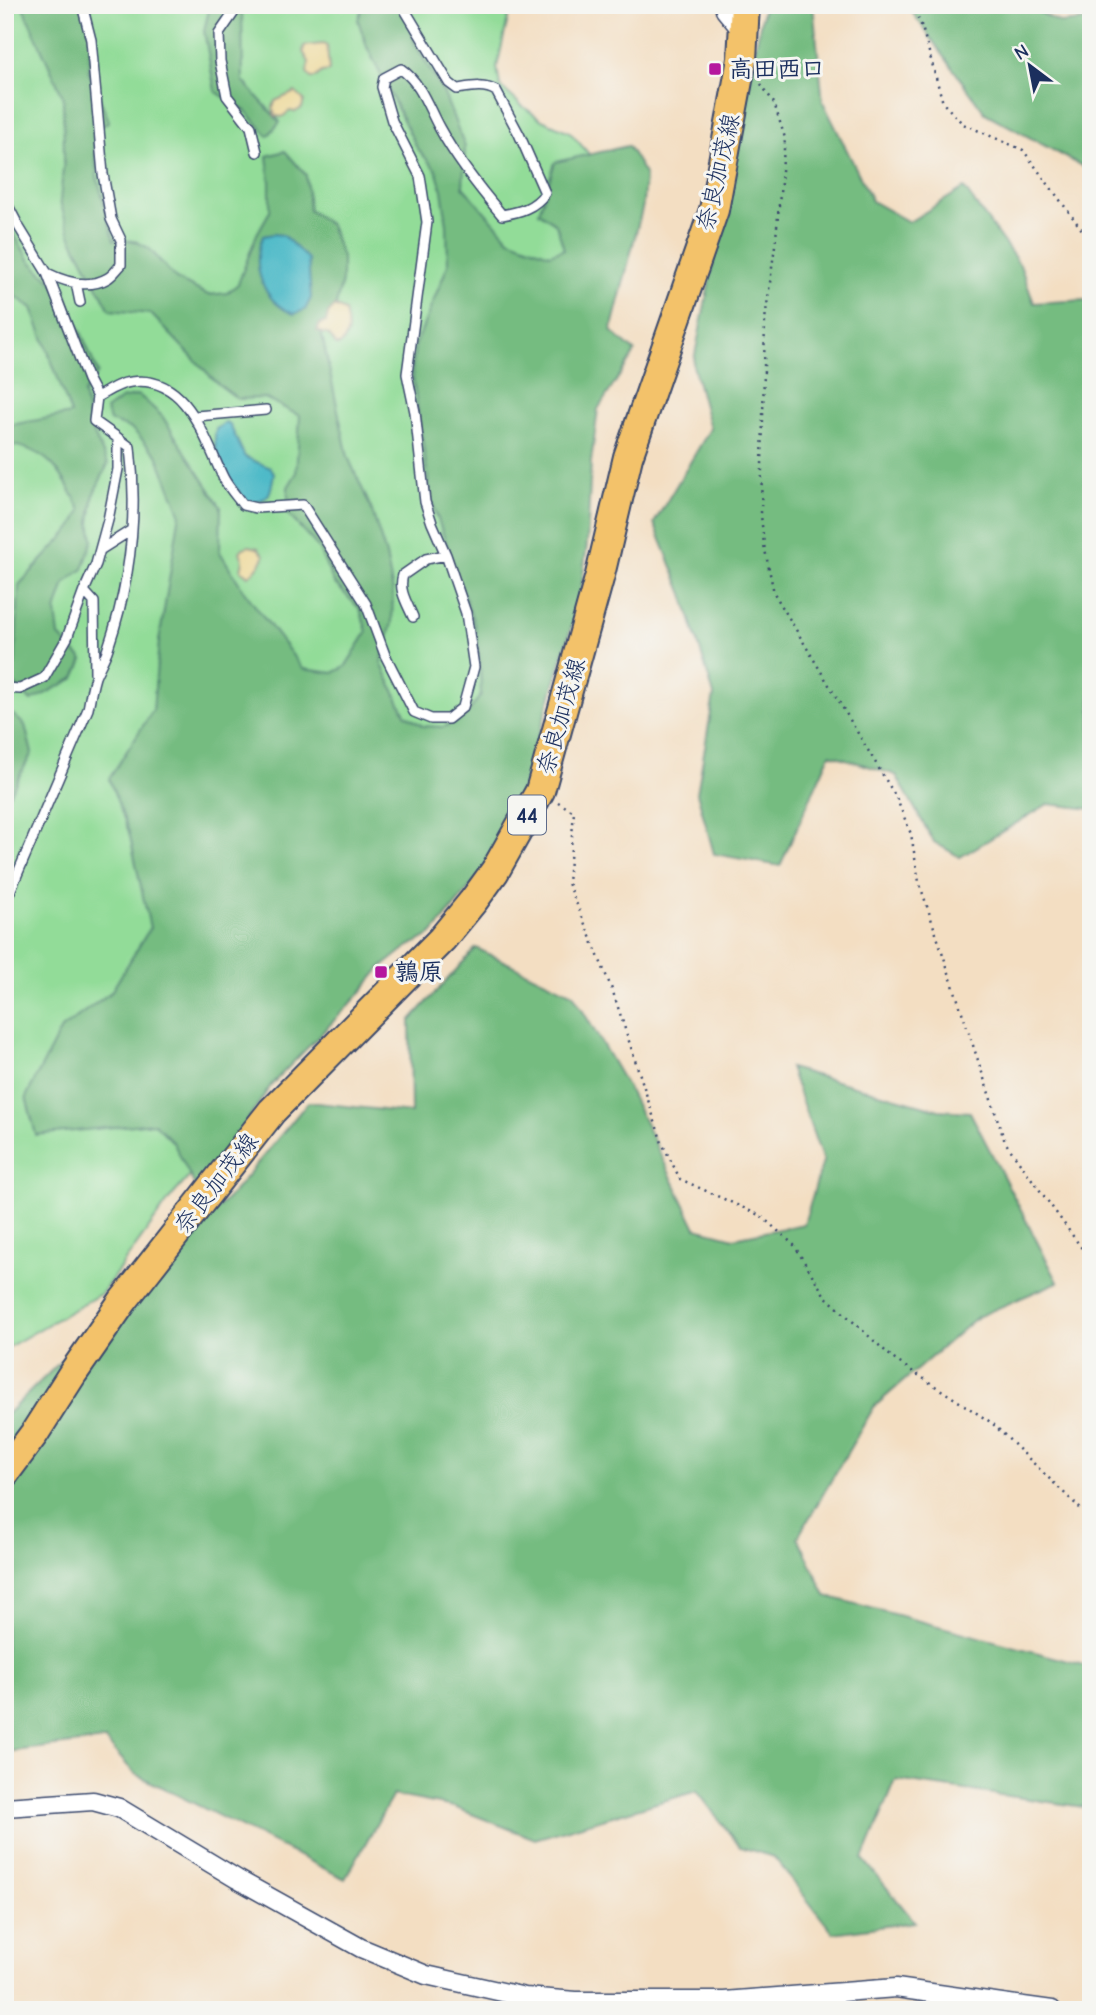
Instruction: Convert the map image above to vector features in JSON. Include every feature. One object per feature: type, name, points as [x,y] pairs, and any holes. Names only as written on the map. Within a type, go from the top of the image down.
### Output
[{"type":"main road","name":"奈良加茂線","points":[[5,1472],[34,1434],[72,1373],[123,1301],[272,1111],[442,939],[474,900],[495,871],[540,791],[600,575],[628,457],[714,210],[743,32]]},
{"type":"street","points":[[724,5],[743,32]]},
{"type":"street","points":[[5,1807],[93,1801],[119,1808],[237,1879],[360,1948],[426,1975],[525,1997],[576,2001],[724,2001],[896,1989],[1052,2010]]},
{"type":"lane","points":[[47,273],[76,284],[108,278],[121,265],[121,240],[111,219],[103,174],[90,40],[82,5]]},
{"type":"lane","points":[[239,5],[219,34],[220,61],[227,96],[251,128],[257,152]]},
{"type":"lane","points":[[97,397],[130,382],[149,382],[168,390],[196,416],[225,481],[243,506],[256,508],[303,505],[366,604],[385,655],[414,712],[431,719],[448,719],[463,707],[474,667],[466,613],[425,502],[415,412],[407,374],[427,222],[420,176],[392,121],[382,87],[384,78],[401,69],[410,76],[474,182],[502,215],[525,210],[545,193],[519,134],[496,91],[489,87],[474,86],[457,89],[449,83],[402,5]]},
{"type":"lane","points":[[5,200],[47,273],[97,397],[94,421],[130,447],[134,500],[131,549],[108,648],[95,679],[88,709],[5,903]]},
{"type":"lane","points":[[76,284],[80,302]]},
{"type":"lane","points":[[196,416],[266,410]]},
{"type":"lane","points":[[5,688],[20,689],[44,678],[67,638],[100,550],[118,469],[118,438]]},
{"type":"lane","points":[[100,550],[130,531]]},
{"type":"lane","points":[[413,617],[400,583],[403,575],[426,559],[446,555]]},
{"type":"lane","points":[[84,591],[94,602],[95,610],[95,679]]},
{"type":"path","points":[[912,5],[922,27],[943,103],[963,124],[1023,150],[1091,242]]},
{"type":"path","points":[[743,32],[774,103],[785,138],[765,320],[761,515],[769,576],[774,593],[896,797],[911,834],[919,882],[1005,1142],[1091,1261]]},
{"type":"path","points":[[540,791],[574,812],[568,883],[613,992],[662,1143],[680,1179],[761,1216],[794,1245],[825,1296],[895,1360],[939,1386],[992,1423],[1091,1519]]},
{"type":"green space","points":[[5,5],[511,5],[497,67],[500,86],[542,120],[570,132],[595,161],[491,720],[276,1080],[172,1196],[102,1293],[5,1349]]},
{"type":"green space","points":[[22,5],[89,5],[89,72],[109,121],[94,133],[97,176],[114,240],[135,241],[149,248],[176,279],[208,295],[227,293],[238,284],[257,234],[270,211],[267,156],[285,151],[306,175],[309,210],[330,225],[342,257],[342,281],[335,308],[321,331],[348,457],[371,508],[386,555],[393,592],[392,623],[381,663],[405,714],[423,726],[444,727],[466,715],[481,695],[475,627],[431,499],[412,372],[415,346],[448,265],[447,225],[436,170],[417,148],[367,47],[358,20],[363,5],[407,5],[414,42],[444,94],[465,147],[463,187],[509,239],[549,254],[564,249],[556,224],[539,212],[555,162],[628,146],[645,174],[643,205],[611,331],[635,352],[598,409],[580,598],[517,808],[485,869],[432,934],[406,948],[381,968],[356,998],[272,1084],[234,1140],[196,1188],[173,1142],[154,1123],[36,1135],[26,1097],[61,1029],[111,992],[150,928],[129,832],[109,779],[153,710],[159,641],[180,513],[157,455],[132,429],[110,421],[106,410],[121,399],[139,395],[162,416],[221,507],[220,552],[244,591],[303,669],[333,673],[345,667],[367,632],[360,609],[334,583],[317,546],[288,514],[288,487],[296,474],[300,416],[265,398],[238,399],[218,384],[151,314],[110,310],[71,237],[60,202],[64,158],[63,97]]},
{"type":"green space","points":[[210,5],[242,5],[243,81],[280,122],[268,136],[247,112],[215,91],[204,31]]},
{"type":"green space","points":[[764,5],[813,5],[823,102],[872,201],[909,222],[964,188],[1020,265],[1034,303],[1085,300],[1091,303],[1091,809],[1048,804],[960,857],[934,842],[896,775],[830,754],[780,866],[714,854],[697,793],[714,695],[683,594],[654,523],[710,429],[693,365]]},
{"type":"green space","points":[[907,5],[1025,5],[1061,23],[1091,20],[1091,171],[985,113]]},
{"type":"green space","points":[[5,219],[30,261],[65,294],[98,373],[84,393],[90,426],[108,464],[94,493],[90,522],[93,540],[83,569],[65,583],[56,611],[59,636],[83,660],[75,678],[31,701],[9,679],[15,664],[19,585],[72,528],[81,510],[60,474],[44,457],[21,447],[5,444],[5,426],[71,414],[32,308],[5,289]]},
{"type":"green space","points":[[5,708],[25,725],[32,753],[5,802]]},
{"type":"green space","points":[[476,948],[573,994],[629,1090],[696,1228],[734,1238],[804,1224],[823,1161],[790,1068],[939,1110],[970,1112],[1058,1282],[977,1317],[874,1407],[798,1537],[826,1596],[1091,1667],[1091,1808],[896,1780],[863,1859],[915,1922],[833,1933],[774,1857],[740,1847],[697,1791],[535,1839],[454,1807],[393,1795],[345,1879],[135,1774],[105,1740],[5,1752],[5,1416],[232,1194],[308,1102],[411,1113],[410,1021]]},
{"type":"sand","points":[[327,45],[329,71],[311,78],[307,73],[309,62],[303,52],[304,46]]},
{"type":"sand","points":[[295,92],[304,100],[302,108],[295,112],[290,111],[282,117],[275,116],[275,101]]},
{"type":"sand","points":[[334,306],[345,311],[347,321],[347,334],[340,345],[336,345],[329,335],[317,331],[320,324],[326,322]]},
{"type":"sand","points":[[249,546],[258,548],[264,555],[258,567],[248,576],[241,570],[243,560],[240,552]]},
{"type":"water","points":[[283,235],[308,259],[311,298],[305,310],[294,314],[274,301],[262,282],[259,271],[259,248],[263,236]]},
{"type":"water","points":[[225,423],[230,425],[245,457],[271,468],[274,473],[266,498],[249,503],[223,469],[215,439],[216,429]]},
{"type":"place","name":"高田西口","points":[[715,69]]},
{"type":"place","name":"鶉原","points":[[381,972]]}]
